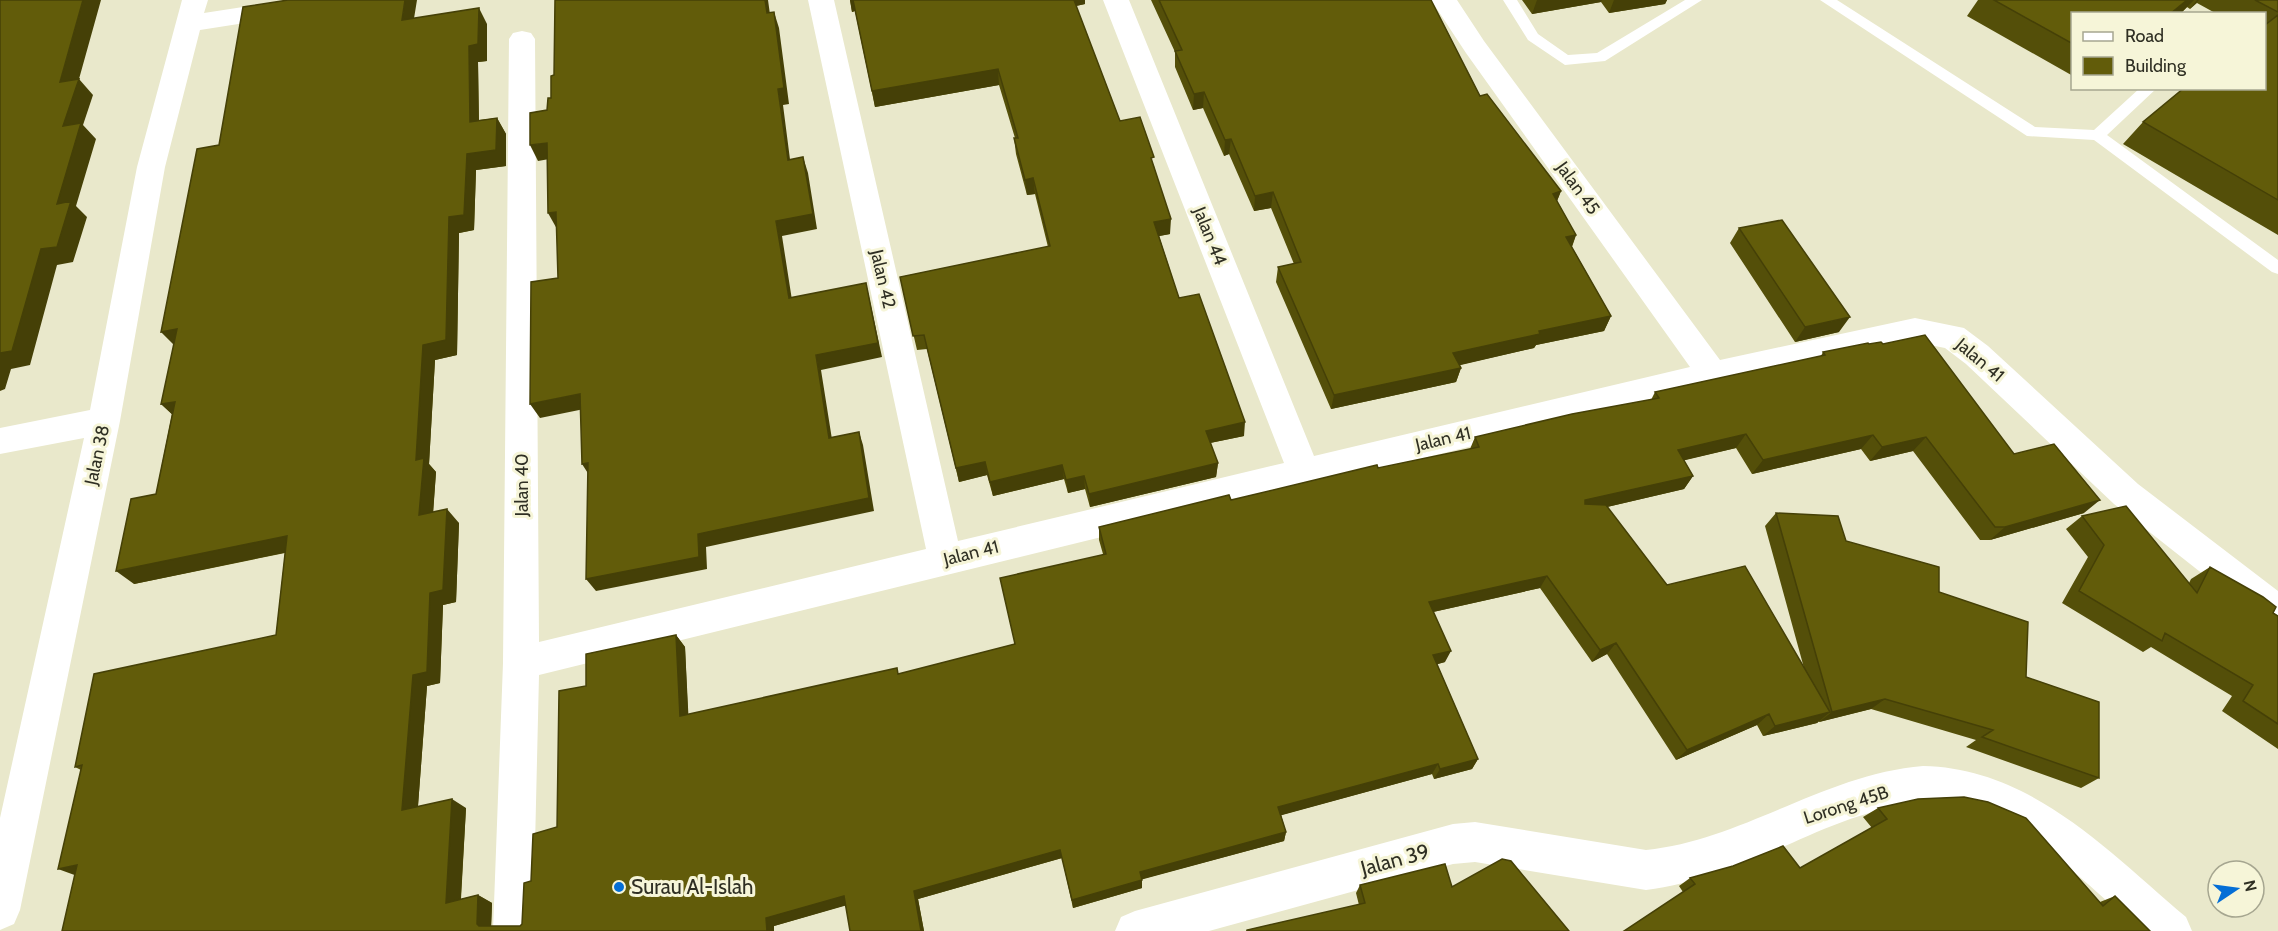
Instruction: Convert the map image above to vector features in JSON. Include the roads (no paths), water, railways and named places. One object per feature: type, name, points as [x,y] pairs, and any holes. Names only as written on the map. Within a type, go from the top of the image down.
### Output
[{"type":"street","points":[[192,12],[340,0]]},
{"type":"street","name":"Jalan 42","points":[[821,0],[945,559]]},
{"type":"street","name":"Jalan 44","points":[[1116,0],[1304,472]]},
{"type":"street","name":"Jalan 45","points":[[1444,0],[1475,47],[1713,374]]},
{"type":"street","name":"Jalan 38","points":[[0,910],[14,783],[104,421],[150,167],[192,12]]},
{"type":"street","name":"Jalan 40","points":[[513,931],[521,663],[522,39]]},
{"type":"street","name":"Jalan 41","points":[[521,663],[1713,374],[1915,330],[1953,337],[1977,355],[2126,494],[2278,612]]},
{"type":"street","points":[[0,441],[104,421]]},
{"type":"street","name":"Lorong 45B","points":[[1660,869],[1692,863],[1850,799],[1887,789],[1925,784],[1959,787],[1989,794],[2022,810],[2057,835],[2172,931]]},
{"type":"street","name":"Jalan 39","points":[[1135,931],[1464,843],[1495,844],[1646,870],[1660,869]]},
{"type":"lane","points":[[1510,0],[1533,37],[1565,60],[1600,58],[1694,0]]},
{"type":"lane","points":[[1827,0],[2032,132],[2097,135],[2278,268]]},
{"type":"lane","points":[[2097,135],[2148,90]]},
{"type":"place","name":"Surau Al-Islah","points":[[619,887]]}]
